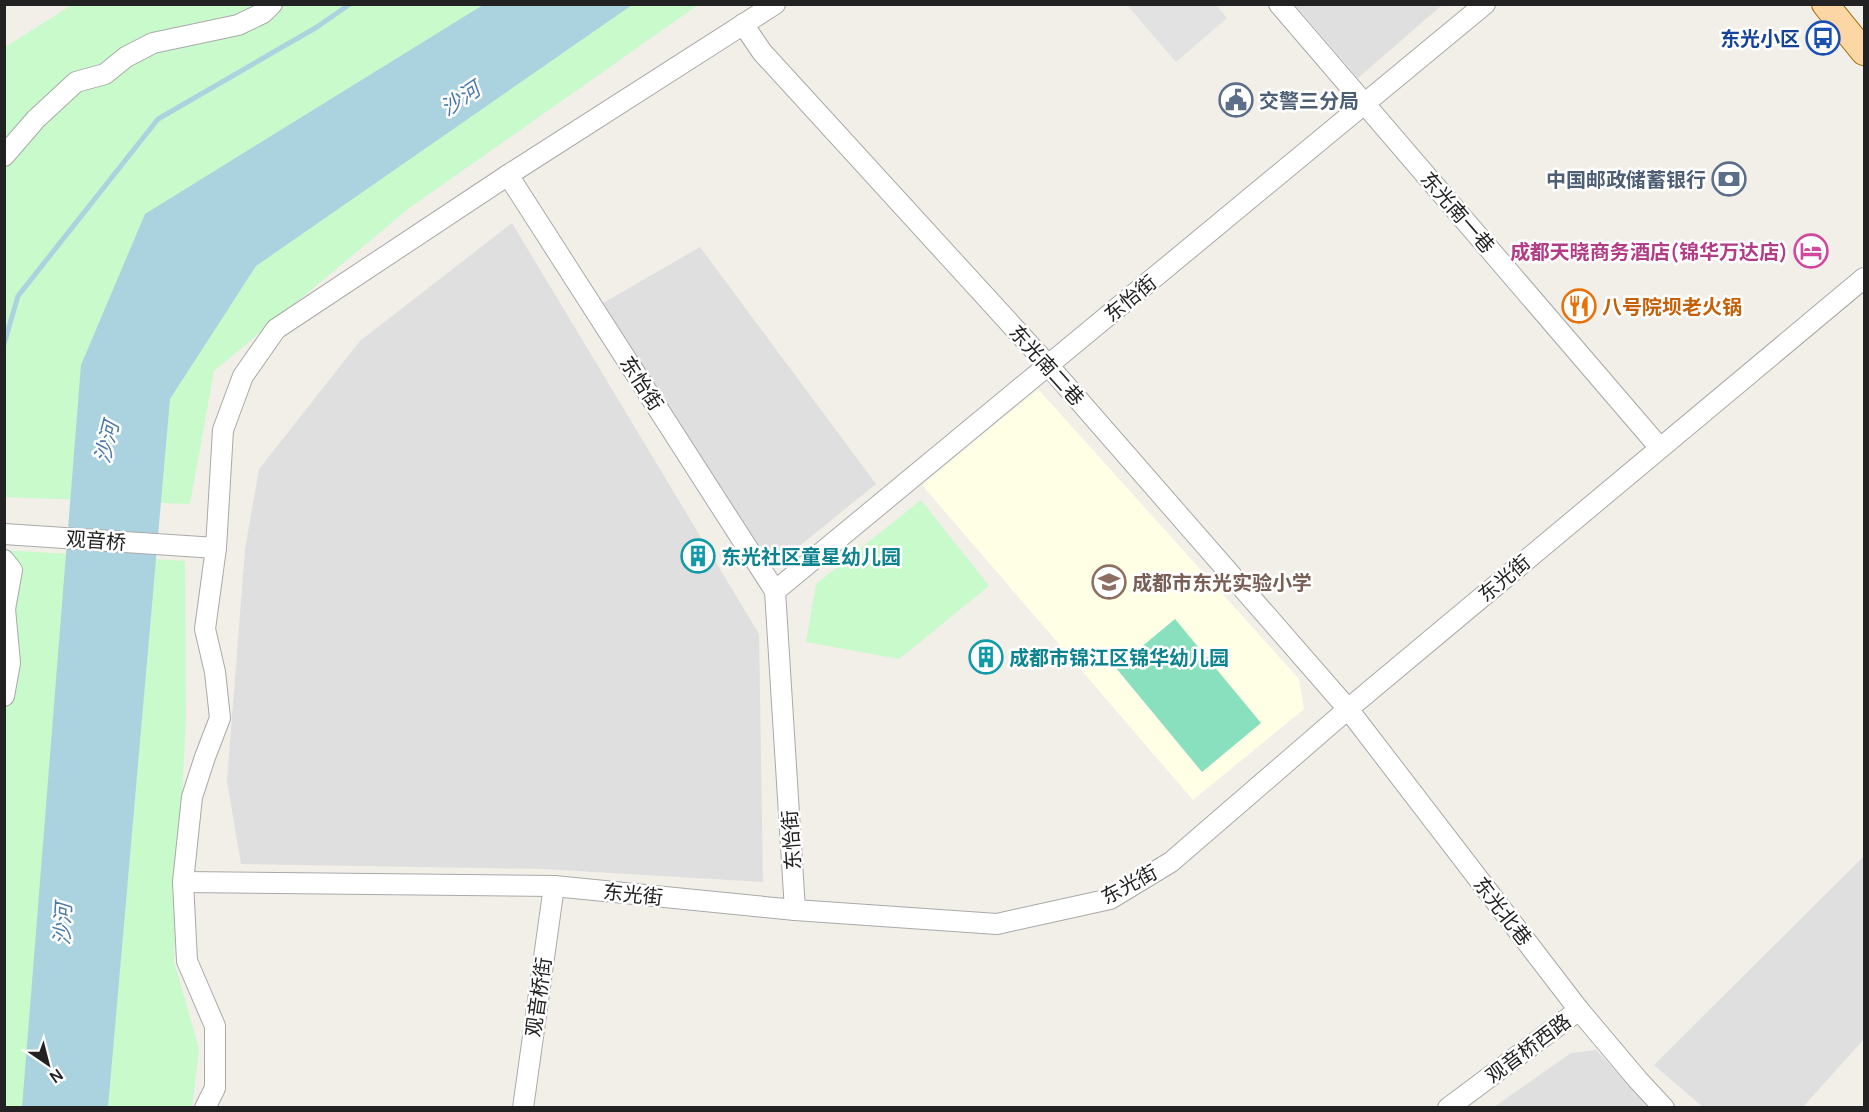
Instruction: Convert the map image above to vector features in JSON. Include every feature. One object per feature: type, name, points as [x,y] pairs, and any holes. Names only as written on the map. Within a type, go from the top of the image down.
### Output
[{"type":"main road","points":[[1825,4],[1864,52]]},
{"type":"street","points":[[4,156],[36,119],[76,82],[105,74],[126,57],[153,44],[238,25],[263,13],[272,4]]},
{"type":"street","points":[[205,1107],[215,1088],[215,1026],[187,961],[183,882],[192,797],[204,757],[220,718],[215,672],[205,629],[216,548],[223,430],[243,376],[276,329],[508,175],[775,4]]},
{"type":"street","name":"东光南一巷","points":[[1279,4],[1660,448]]},
{"type":"street","name":"东怡街","points":[[775,591],[1485,4]]},
{"type":"street","name":"东光南二巷","points":[[743,24],[762,52],[1048,365],[1348,709]]},
{"type":"street","name":"东怡街","points":[[508,175],[775,591],[795,910]]},
{"type":"street","name":"东光街","points":[[183,882],[554,886],[795,910],[997,924],[1110,899],[1171,862],[1348,709],[1864,278]]},
{"type":"street","name":"观音桥","points":[[4,534],[216,548]]},
{"type":"street","points":[[4,560],[12,570],[5,609],[10,663],[4,696]]},
{"type":"street","name":"东光北巷","points":[[1348,709],[1579,1010],[1664,1107]]},
{"type":"street","name":"观音桥街","points":[[523,1107],[554,886]]},
{"type":"street","name":"观音桥西路","points":[[1448,1107],[1579,1010]]},
{"type":"shaded area","points":[[1127,5],[1216,5],[1227,18],[1176,62]]},
{"type":"shaded area","points":[[1295,5],[1442,5],[1358,78]]},
{"type":"shaded area","points":[[512,223],[759,634],[763,882],[544,869],[241,864],[227,781],[245,549],[259,469],[360,341]]},
{"type":"shaded area","points":[[700,247],[876,484],[771,569],[598,306]]},
{"type":"shaded area","name":"成都市东光实验小学","points":[[1038,389],[1299,679],[1304,709],[1193,800],[922,485]]},
{"type":"shaded area","points":[[1864,856],[1864,1039],[1803,1107],[1703,1107],[1654,1065]]},
{"type":"shaded area","points":[[1596,1050],[1650,1107],[1494,1107],[1571,1053]]},
{"type":"green space","points":[[72,5],[698,5],[408,209],[214,371],[190,504],[5,497],[5,47]]},
{"type":"green space","points":[[921,500],[989,586],[899,659],[806,642],[816,584]]},
{"type":"green space","points":[[4,550],[185,561],[186,718],[174,961],[199,1049],[192,1107],[5,1107]]},
{"type":"green space","points":[[1175,619],[1261,723],[1202,772],[1116,668]]},
{"type":"water","name":"沙河","points":[[483,5],[632,5],[256,266],[170,399],[108,1107],[22,1108],[81,365],[145,214]]},
{"type":"waterway","points":[[4,344],[18,296],[158,119],[317,27],[350,4]]},
{"type":"place","name":"东光小区","points":[[1823,38]]},
{"type":"place","name":"交警三分局","points":[[1236,100]]},
{"type":"place","name":"中国邮政储蓄银行","points":[[1729,179]]},
{"type":"place","name":"成都天晓商务酒店(锦华万达店)","points":[[1811,251]]},
{"type":"place","name":"八号院坝老火锅","points":[[1579,306]]},
{"type":"place","name":"东光社区童星幼儿园","points":[[698,556]]},
{"type":"place","name":"成都市东光实验小学","points":[[1109,582]]},
{"type":"place","name":"成都市锦江区锦华幼儿园","points":[[986,657]]}]
